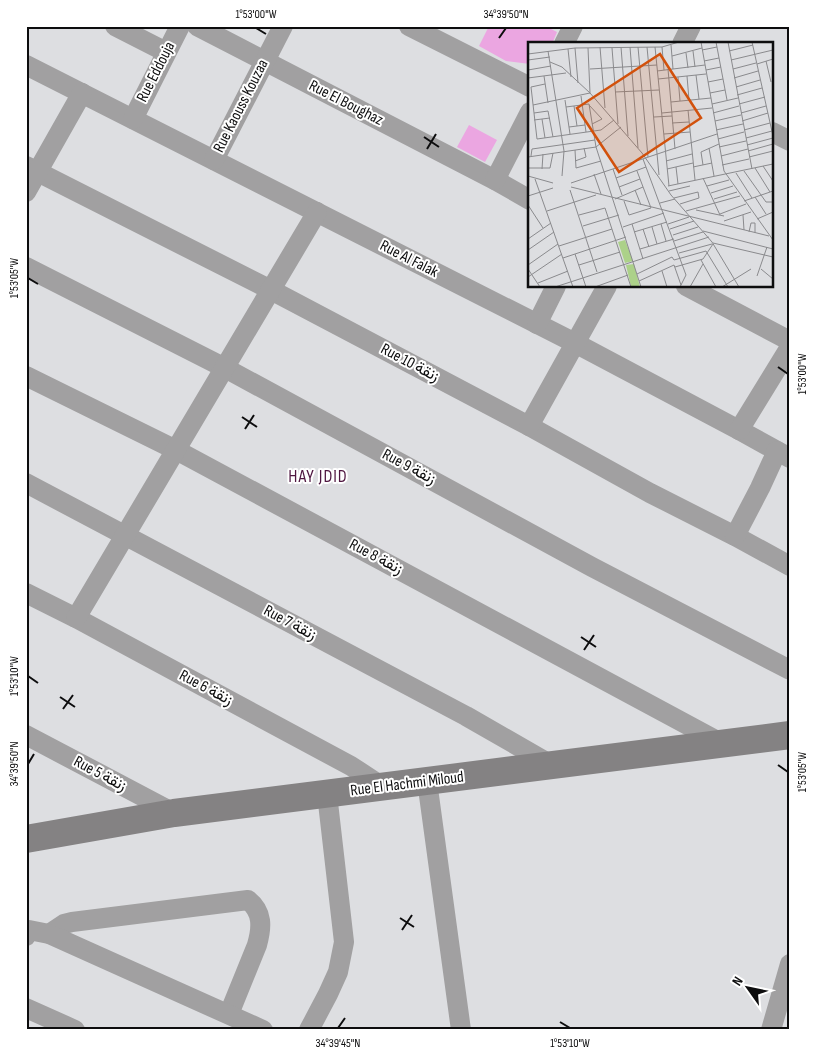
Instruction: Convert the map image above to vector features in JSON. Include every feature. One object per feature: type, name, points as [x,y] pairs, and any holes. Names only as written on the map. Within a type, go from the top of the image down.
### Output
[{"type":"street","points":[[115,26],[166,52]]},
{"type":"street","name":"Rue Eddouja","points":[[133,119],[180,26]]},
{"type":"street","name":"Rue El Boughaz","points":[[197,26],[528,199]]},
{"type":"street","name":"Rue Kaouss Kouzaa","points":[[214,160],[283,26]]},
{"type":"street","points":[[409,26],[528,86]]},
{"type":"street","points":[[565,42],[573,26]]},
{"type":"street","points":[[683,42],[691,26]]},
{"type":"street","name":"Rue Al Falak","points":[[26,64],[537,324],[783,455]]},
{"type":"street","points":[[26,192],[32,169],[82,93]]},
{"type":"street","points":[[495,180],[528,116]]},
{"type":"street","name":"Rue 10 زنقة","points":[[32,169],[271,290],[790,566]]},
{"type":"street","points":[[76,618],[317,212]]},
{"type":"street","name":"Rue 9 زنقة","points":[[26,267],[225,368],[592,567],[790,670]]},
{"type":"street","points":[[537,324],[555,288]]},
{"type":"street","points":[[529,426],[606,288]]},
{"type":"street","points":[[693,288],[790,340]]},
{"type":"street","points":[[739,430],[790,348]]},
{"type":"street","name":"Rue 8 زنقة","points":[[26,376],[176,450],[723,744]]},
{"type":"street","points":[[735,536],[760,488],[783,455]]},
{"type":"street","name":"Rue 7 زنقة","points":[[26,482],[466,716],[553,766]]},
{"type":"street","name":"Rue 6 زنقة","points":[[26,593],[351,766],[383,787]]},
{"type":"street","name":"Rue 5 زنقة","points":[[26,735],[174,813]]},
{"type":"street","name":"Rue El Hachmi Miloud","points":[[26,839],[174,813],[790,735]]},
{"type":"street","points":[[428,780],[461,1030]]},
{"type":"street","points":[[309,1030],[338,972],[344,942],[327,794]]},
{"type":"street","points":[[48,934],[54,929],[72,922],[248,900],[256,907],[259,913],[260,934],[229,1014]]},
{"type":"street","points":[[26,936],[29,930],[48,934],[263,1030]]},
{"type":"street","points":[[771,1030],[790,964]]},
{"type":"street","points":[[26,1008],[75,1030]]},
{"type":"building","points":[[489,26],[545,26],[557,32],[553,42],[528,42],[528,64],[506,61],[479,46]]},
{"type":"building","points":[[469,125],[497,140],[485,162],[457,147]]},
{"type":"district","name":"HAY JDID","points":[[318,476]]}]
